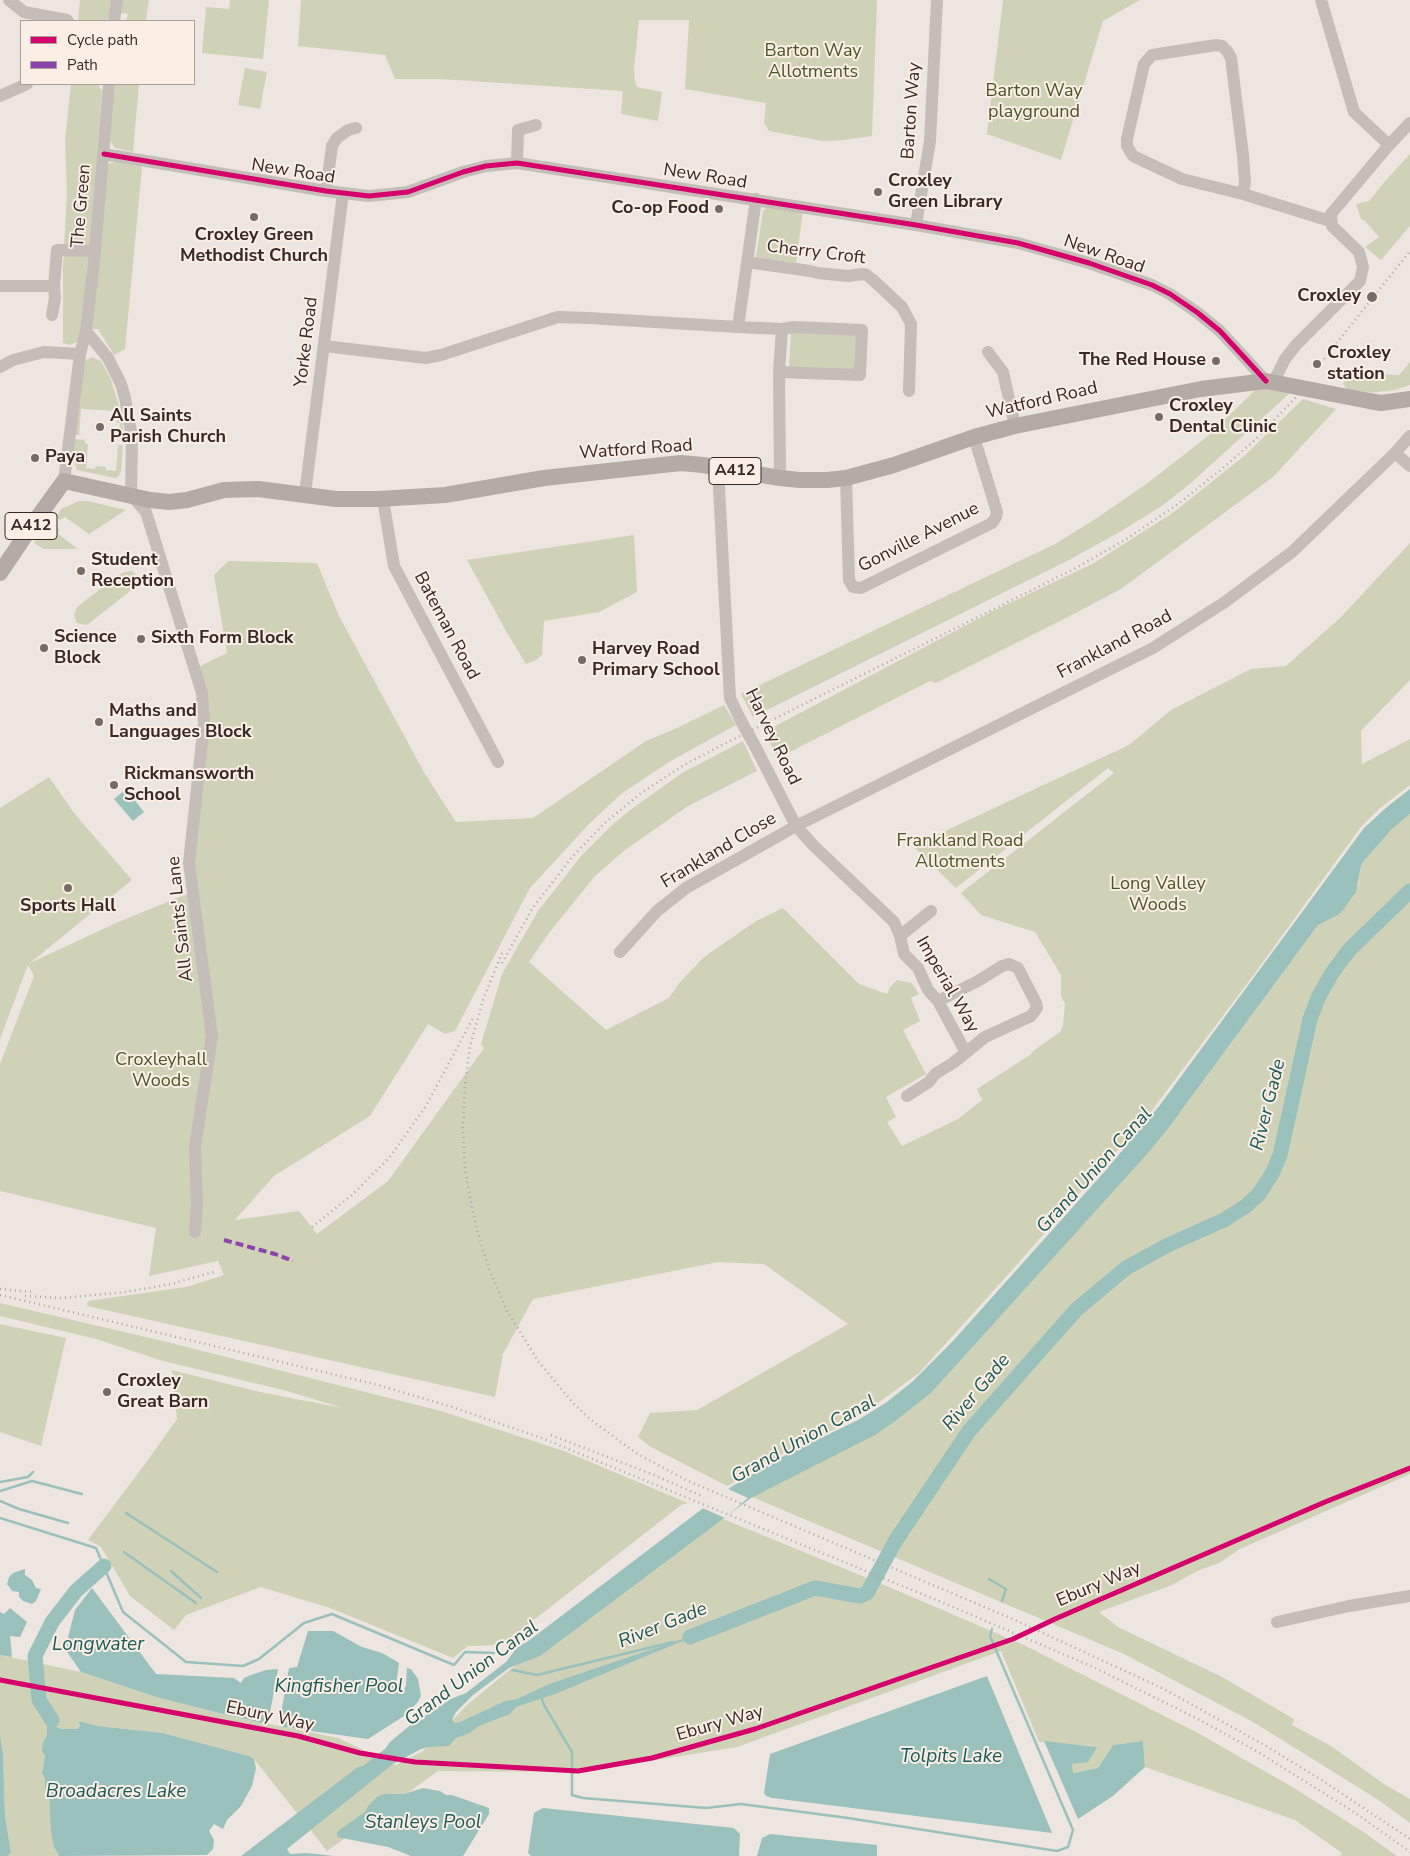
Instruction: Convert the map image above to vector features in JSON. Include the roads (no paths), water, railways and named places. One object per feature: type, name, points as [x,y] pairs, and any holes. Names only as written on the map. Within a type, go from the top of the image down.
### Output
[{"type":"main road","name":"Watford Road","points":[[64,481],[169,502],[187,500],[224,490],[258,489],[336,498],[445,496],[544,478],[690,463],[800,480],[846,478],[894,465],[974,437],[1014,426],[1127,402],[1201,389],[1270,381],[1381,403],[1410,399]]},
{"type":"main road","name":"A412","points":[[0,573],[64,481]]},
{"type":"street","points":[[9,0],[24,12],[67,20]]},
{"type":"street","points":[[114,20],[116,0]]},
{"type":"street","name":"Barton Way","points":[[916,224],[930,140],[937,0]]},
{"type":"street","points":[[1321,0],[1354,112],[1388,145]]},
{"type":"street","points":[[1242,194],[1245,182],[1243,155],[1231,58],[1227,51],[1222,46],[1216,45],[1152,55],[1144,64],[1126,139],[1129,151],[1138,158],[1182,179],[1242,194],[1330,221],[1336,231],[1359,252],[1363,267],[1360,280],[1296,345],[1270,381]]},
{"type":"street","points":[[0,96],[25,85]]},
{"type":"street","name":"The Green","points":[[64,481],[80,354],[86,330],[95,252],[109,85]]},
{"type":"street","points":[[518,163],[518,130],[536,124]]},
{"type":"street","points":[[1330,221],[1334,210],[1388,145],[1410,124]]},
{"type":"street","points":[[326,191],[332,146],[337,138],[348,130],[356,128]]},
{"type":"street","name":"New Road","points":[[104,154],[326,191],[369,196],[415,191],[480,167],[518,163],[916,224],[1037,247],[1152,285],[1170,294],[1198,312],[1270,381]]},
{"type":"street","name":"Yorke Road","points":[[305,494],[343,193]]},
{"type":"street","points":[[738,327],[756,199]]},
{"type":"street","points":[[52,315],[55,298],[57,250],[95,252]]},
{"type":"street","name":"Cherry Croft","points":[[747,262],[810,271],[818,274],[867,275],[902,307],[910,324],[909,391]]},
{"type":"street","points":[[0,286],[54,286]]},
{"type":"street","points":[[324,346],[426,358],[442,355],[558,317],[782,329],[794,327],[862,330],[860,376],[779,372]]},
{"type":"street","points":[[780,478],[779,372],[782,329]]},
{"type":"street","points":[[86,330],[108,358],[121,384],[125,398],[132,437],[131,495]]},
{"type":"street","points":[[0,367],[13,360],[44,352],[80,354]]},
{"type":"street","points":[[988,352],[1003,372],[1014,426]]},
{"type":"street","name":"Frankland Road","points":[[796,826],[1153,648],[1225,602],[1292,552],[1396,453],[1410,436]]},
{"type":"street","name":"Gonville Avenue","points":[[846,478],[849,580],[853,586],[860,588],[992,523],[997,512],[974,437]]},
{"type":"street","points":[[1396,453],[1410,466]]},
{"type":"street","name":"Harvey Road","points":[[718,468],[730,698],[796,826],[814,846],[894,922],[900,936]]},
{"type":"street","name":"All Saints' Lane","points":[[131,495],[146,512],[202,693],[204,723],[189,863],[212,1036],[195,1147],[195,1232]]},
{"type":"street","name":"Bateman Road","points":[[383,498],[394,566],[498,762]]},
{"type":"street","name":"Frankland Close","points":[[620,952],[657,911],[686,888],[796,826]]},
{"type":"street","points":[[900,936],[931,911]]},
{"type":"street","name":"Imperial Way","points":[[900,936],[904,954],[918,968],[928,990],[938,1001],[965,1051]]},
{"type":"street","points":[[908,1096],[986,1036],[1031,1016],[1036,1008],[1036,1003],[1020,971],[1016,966],[1009,964],[938,1001]]},
{"type":"street","points":[[1278,1622],[1349,1606],[1410,1596]]},
{"type":"water","points":[[126,789],[144,812],[133,821],[114,799]]},
{"type":"water","points":[[1410,789],[1410,814],[1392,829],[1363,862],[1356,892],[1342,911],[1318,925],[1167,1130],[1147,1154],[931,1393],[875,1435],[751,1498],[540,1656],[509,1668],[473,1695],[456,1712],[452,1720],[455,1723],[460,1722],[505,1701],[517,1699],[549,1684],[709,1630],[555,1694],[516,1707],[510,1714],[479,1726],[468,1734],[456,1738],[449,1746],[421,1749],[393,1764],[287,1849],[290,1854],[306,1853],[334,1856],[241,1856],[358,1767],[363,1766],[385,1749],[390,1742],[408,1727],[451,1699],[466,1693],[506,1662],[518,1646],[527,1642],[731,1487],[778,1459],[858,1420],[887,1402],[912,1382],[953,1341],[1106,1170],[1160,1105],[1364,828]]},
{"type":"water","points":[[25,1569],[25,1575],[32,1580],[36,1588],[41,1589],[36,1601],[32,1604],[23,1601],[19,1597],[19,1592],[12,1591],[7,1584],[9,1577],[13,1573]]},
{"type":"water","name":"Longwater","points":[[92,1588],[156,1674],[234,1678],[241,1683],[244,1678],[251,1675],[266,1670],[278,1669],[268,1724],[156,1697],[81,1672],[65,1649],[75,1610]]},
{"type":"water","points":[[10,1608],[27,1622],[20,1637],[10,1636],[12,1657],[0,1655],[0,1612],[4,1614]]},
{"type":"water","name":"Kingfisher Pool","points":[[308,1631],[333,1631],[362,1647],[382,1653],[399,1663],[396,1690],[400,1693],[406,1685],[407,1668],[411,1669],[418,1679],[421,1696],[417,1703],[404,1716],[368,1739],[283,1727],[282,1708],[289,1668],[297,1667]]},
{"type":"water","name":"Tolpits Lake","points":[[987,1676],[1052,1833],[772,1798],[764,1793],[770,1754]]},
{"type":"water","name":"Broadacres Lake","points":[[52,1720],[55,1726],[61,1729],[77,1729],[80,1726],[79,1722],[83,1722],[98,1726],[163,1733],[249,1756],[254,1759],[256,1768],[252,1786],[241,1806],[227,1820],[223,1829],[214,1824],[209,1831],[214,1840],[213,1849],[207,1855],[59,1856],[54,1847],[51,1832],[49,1795],[45,1790],[45,1778],[42,1773],[45,1755],[42,1752],[43,1742],[47,1735],[47,1722]]},
{"type":"water","points":[[0,1734],[3,1754],[5,1816],[11,1852],[8,1856],[0,1856]]},
{"type":"water","points":[[1044,1741],[1097,1747],[1088,1762],[1072,1764],[1073,1773],[1098,1768],[1113,1745],[1143,1741],[1145,1767],[1113,1796],[1078,1819]]},
{"type":"water","name":"Stanleys Pool","points":[[423,1788],[440,1791],[446,1795],[452,1795],[489,1808],[489,1814],[463,1856],[411,1856],[388,1847],[337,1837],[337,1832],[366,1811],[368,1806],[378,1796],[404,1794]]},
{"type":"water","points":[[543,1808],[734,1828],[740,1834],[739,1856],[531,1856],[528,1853],[534,1813]]},
{"type":"water","points":[[770,1834],[877,1845],[877,1856],[757,1856],[762,1838]]},
{"type":"waterway","name":"River Gade","points":[[690,1637],[815,1588],[860,1596],[867,1593],[896,1540],[969,1431],[1076,1310],[1126,1268],[1168,1245],[1224,1220],[1246,1206],[1259,1194],[1273,1172],[1280,1155],[1310,1019],[1319,996],[1332,973],[1349,950],[1410,891]]},
{"type":"waterway","points":[[0,1482],[28,1477],[33,1472]]},
{"type":"waterway","points":[[0,1491],[32,1481],[82,1494]]},
{"type":"waterway","points":[[0,1501],[19,1509],[68,1523]]},
{"type":"waterway","points":[[126,1513],[217,1572]]},
{"type":"waterway","name":"Grand Union Canal","points":[[0,1518],[96,1548],[123,1612],[186,1662],[243,1666],[259,1659],[304,1623],[332,1614],[454,1665],[465,1652],[494,1653]]},
{"type":"waterway","points":[[124,1552],[196,1603]]},
{"type":"waterway","points":[[52,1720],[39,1700],[35,1656],[52,1622],[76,1591],[104,1566]]},
{"type":"waterway","points":[[171,1571],[201,1598]]},
{"type":"waterway","points":[[989,1579],[1006,1589],[1002,1601]]},
{"type":"waterway","points":[[541,1696],[544,1705],[572,1752],[572,1795],[583,1798],[706,1808],[741,1804],[848,1818],[1057,1851],[1068,1847],[1073,1830],[990,1636],[992,1629]]},
{"type":"waterway","points":[[512,1670],[537,1675],[673,1642]]},
{"type":"railway","points":[[1324,359],[1410,251]]},
{"type":"railway","points":[[502,963],[532,909],[572,857],[606,822],[641,793],[684,765],[720,746],[1076,568],[1128,538],[1178,504],[1223,468],[1256,439],[1299,394]]},
{"type":"railway","points":[[502,953],[484,997],[470,1046],[465,1085],[463,1128],[465,1169],[481,1244],[507,1311],[538,1361],[573,1403],[591,1420],[636,1453],[686,1480],[1015,1620],[1164,1689],[1266,1746],[1323,1781],[1410,1839]]},
{"type":"railway","points":[[312,1227],[352,1195],[389,1158],[426,1106],[473,1018]]},
{"type":"railway","points":[[25,1296],[61,1298],[126,1292],[171,1284],[217,1271]]},
{"type":"railway","points":[[0,1289],[32,1292]]},
{"type":"railway","points":[[0,1295],[378,1385],[452,1407],[539,1437],[939,1601],[1091,1666],[1198,1719],[1258,1752],[1354,1812],[1410,1852]]},
{"type":"railway","points":[[551,1435],[654,1475],[704,1497]]},
{"type":"place","name":"Croxley Green Library","points":[[878,192]]},
{"type":"place","name":"Co-op Food","points":[[719,209]]},
{"type":"place","name":"Croxley Green Methodist Church","points":[[254,217]]},
{"type":"place","name":"Croxley","points":[[1372,297]]},
{"type":"place","name":"The Red House","points":[[1216,361]]},
{"type":"place","name":"Croxley station","points":[[1317,364]]},
{"type":"place","name":"Croxley Dental Clinic","points":[[1159,417]]},
{"type":"place","name":"All Saints Parish Church","points":[[100,427]]},
{"type":"place","name":"Paya","points":[[35,458]]},
{"type":"place","name":"Student Reception","points":[[81,571]]},
{"type":"place","name":"Sixth Form Block","points":[[141,639]]},
{"type":"place","name":"Science Block","points":[[44,648]]},
{"type":"place","name":"Harvey Road Primary School","points":[[582,660]]},
{"type":"place","name":"Maths and Languages Block","points":[[99,722]]},
{"type":"place","name":"Rickmansworth School","points":[[114,785]]},
{"type":"place","name":"Sports Hall","points":[[68,888]]},
{"type":"place","name":"Croxley Great Barn","points":[[107,1392]]},
{"type":"park label","name":"Barton Way Allotments","points":[[813,62]]},
{"type":"park label","name":"Barton Way playground","points":[[1034,102]]},
{"type":"park label","name":"Frankland Road Allotments","points":[[960,852]]},
{"type":"park label","name":"Long Valley Woods","points":[[1158,895]]},
{"type":"park label","name":"Croxleyhall Woods","points":[[161,1071]]}]
